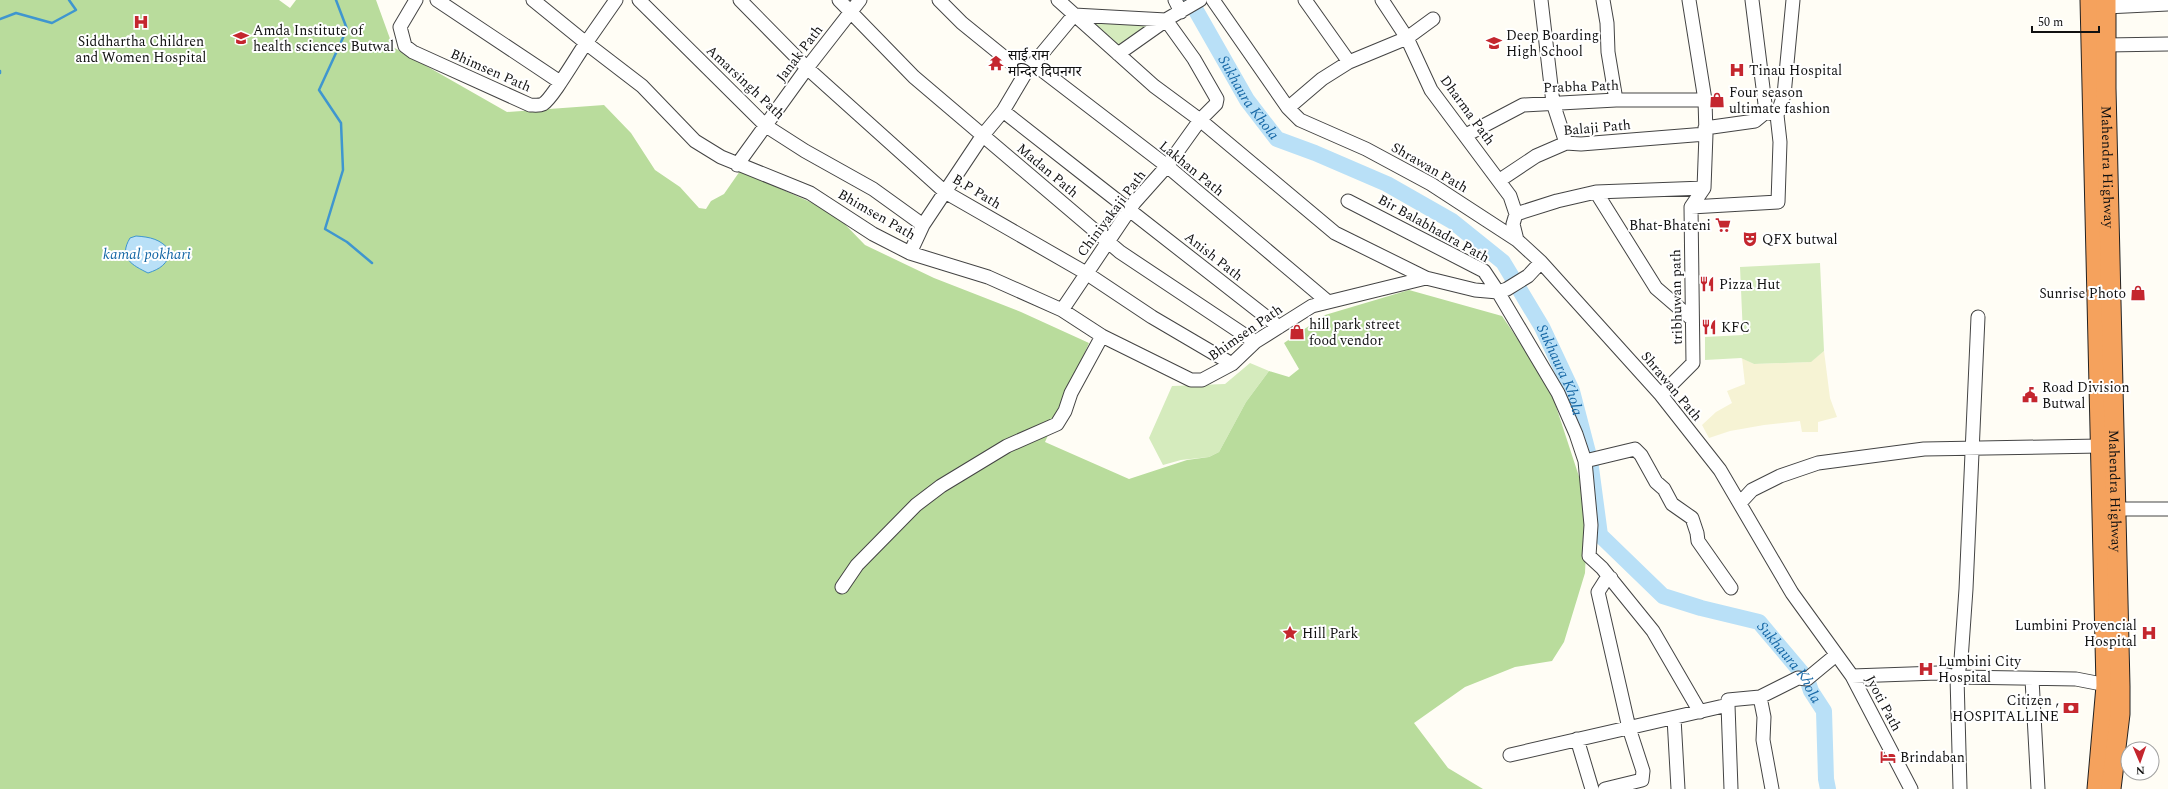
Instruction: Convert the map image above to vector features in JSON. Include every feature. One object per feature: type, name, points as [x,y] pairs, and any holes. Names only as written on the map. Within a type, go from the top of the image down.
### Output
[{"type":"highway","name":"Mahendra Highway","points":[[2101,2],[2106,45],[2116,509],[2113,686],[2120,714],[2111,789]]},
{"type":"highway","points":[[2097,789],[2113,686],[2100,446],[2101,2]]},
{"type":"street","name":"Bhimsen Path","points":[[416,0],[400,27],[405,46],[413,52],[530,105],[543,104],[560,82],[586,43],[642,86],[695,141],[737,165],[810,193],[872,234],[910,253],[988,277],[1062,310],[1102,336],[1191,380],[1202,380],[1232,364],[1255,342],[1312,306],[1327,301],[1426,278]]},
{"type":"street","points":[[437,0],[560,82]]},
{"type":"street","points":[[533,0],[586,43],[616,0]]},
{"type":"street","name":"Amarsingh Path","points":[[639,0],[766,126],[805,151],[873,188],[923,225]]},
{"type":"street","name":"B.P Path","points":[[740,0],[807,68],[945,192],[1086,273],[1152,318],[1232,364]]},
{"type":"street","name":"Madan Path","points":[[839,0],[914,77],[1120,252],[1255,342]]},
{"type":"street","name":"Janak Path","points":[[737,165],[807,68],[860,0]]},
{"type":"street","points":[[939,0],[962,23],[1025,74]]},
{"type":"street","points":[[1058,0],[1154,86],[1200,120],[1335,233],[1426,278],[1475,290],[1503,291],[1528,276],[1541,262]]},
{"type":"street","points":[[1175,0],[1180,12]]},
{"type":"street","points":[[1118,54],[1166,20],[1200,0]]},
{"type":"street","name":"Shrawan Path","points":[[1213,0],[1288,108],[1300,120],[1366,148],[1431,184],[1517,240],[1541,262],[1661,395],[1720,470],[1792,593],[1852,676]]},
{"type":"street","points":[[1305,0],[1349,62]]},
{"type":"street","name":"Dharma Path","points":[[1382,0],[1407,38],[1431,90],[1500,180],[1510,196],[1516,214],[1513,224],[1517,240]]},
{"type":"street","points":[[1541,0],[1553,103],[1566,143]]},
{"type":"street","points":[[1603,0],[1607,22],[1608,52],[1616,100]]},
{"type":"street","points":[[1689,0],[1705,100],[1706,131],[1704,188],[1691,207]]},
{"type":"street","points":[[1691,207],[1778,202],[1780,142],[1772,113],[1752,0]]},
{"type":"street","points":[[1772,113],[1784,95],[1793,0]]},
{"type":"street","points":[[2101,2],[2168,4]]},
{"type":"street","points":[[1074,15],[1166,20]]},
{"type":"street","points":[[910,253],[923,225],[982,135],[1003,111],[1025,74],[1074,15]]},
{"type":"street","points":[[1288,108],[1322,79],[1349,62],[1407,38],[1433,19]]},
{"type":"street","name":"Chiniyakaji Path","points":[[1062,310],[1086,273],[1110,242],[1129,212],[1167,166],[1200,120],[1213,108],[1217,99],[1194,59],[1166,20]]},
{"type":"street","points":[[2106,45],[2168,44]]},
{"type":"street","name":"Lakhan Path","points":[[1034,64],[1167,166],[1327,301]]},
{"type":"street","name":"Prabha Path","points":[[1466,135],[1523,105],[1616,100],[1705,100]]},
{"type":"street","name":"Anish Path","points":[[1003,111],[1092,180],[1129,212],[1279,327]]},
{"type":"street","name":"Balaji Path","points":[[1500,180],[1536,156],[1566,143],[1581,144],[1706,131],[1755,121],[1772,113]]},
{"type":"street","points":[[1516,214],[1557,201],[1596,192],[1704,188]]},
{"type":"street","points":[[1596,192],[1656,288],[1692,318]]},
{"type":"street","name":"Bir Balabhadra Path","points":[[1348,201],[1484,270],[1503,291],[1558,393],[1585,461],[1591,525],[1589,556],[1611,578],[1653,631],[1700,712]]},
{"type":"street","name":"tribhuwan path","points":[[1661,395],[1692,363],[1691,207]]},
{"type":"street","points":[[1960,789],[1957,677],[1961,660],[1966,589],[1971,447],[1978,317]]},
{"type":"street","points":[[842,587],[857,565],[916,505],[941,486],[1006,446],[1057,424],[1065,411],[1071,393],[1102,336]]},
{"type":"street","points":[[1740,503],[1752,490],[1780,476],[1818,462],[1924,449],[2100,446]]},
{"type":"street","points":[[1585,461],[1635,449],[1641,455],[1656,482],[1664,489],[1672,504],[1692,518],[1698,541],[1731,588]]},
{"type":"street","points":[[2116,509],[2168,509]]},
{"type":"street","points":[[1605,789],[1642,780],[1643,771],[1629,728],[1598,592],[1606,581],[1611,578]]},
{"type":"street","points":[[1731,789],[1728,700],[1760,697],[1798,678],[1806,679],[1836,655]]},
{"type":"street","points":[[1852,676],[1938,673],[1957,677],[2032,679],[2076,678],[2113,686]]},
{"type":"street","name":"Jyoti Path","points":[[1852,676],[1911,789]]},
{"type":"street","points":[[2032,679],[2038,789]]},
{"type":"street","points":[[1760,697],[1764,717],[1762,740],[1772,789]]},
{"type":"street","points":[[1510,755],[1728,705]]},
{"type":"street","points":[[1674,718],[1678,789]]},
{"type":"street","points":[[1577,739],[1592,789]]},
{"type":"shaded area","points":[[1824,351],[1830,398],[1837,417],[1818,422],[1818,432],[1802,432],[1800,421],[1730,431],[1709,438],[1702,425],[1716,412],[1732,403],[1727,391],[1745,384],[1742,358],[1754,364],[1810,362]]},
{"type":"green space","points":[[0,0],[279,0],[290,8],[296,0],[376,0],[393,47],[507,112],[604,105],[631,133],[655,170],[680,187],[699,208],[706,209],[711,201],[724,194],[740,171],[833,212],[865,245],[934,278],[1021,312],[1089,343],[1045,442],[1129,479],[1187,460],[1209,457],[1219,452],[1246,402],[1269,371],[1289,377],[1299,369],[1284,343],[1325,315],[1409,290],[1502,316],[1549,385],[1588,504],[1585,573],[1564,642],[1552,661],[1515,667],[1465,687],[1414,723],[1448,768],[1483,789],[0,789]]},
{"type":"green space","points":[[1074,15],[1169,18],[1118,54]]},
{"type":"green space","points":[[1820,263],[1824,351],[1811,362],[1754,364],[1741,358],[1705,360],[1705,337],[1743,335],[1740,267]]},
{"type":"green space","points":[[1250,363],[1269,371],[1246,402],[1219,452],[1209,457],[1181,460],[1163,465],[1149,438],[1172,386],[1225,384]]},
{"type":"water","name":"kamal pokhari","points":[[136,236],[155,239],[167,247],[170,251],[169,256],[163,265],[148,273],[128,260],[126,256],[127,245],[130,238]]},
{"type":"waterway","points":[[0,19],[16,13],[52,23],[76,10],[69,0]]},
{"type":"waterway","points":[[336,0],[347,29],[319,90],[341,123],[343,170],[325,229],[347,242],[372,263]]},
{"type":"waterway","name":"Sukhaura Khola","points":[[1190,0],[1247,100],[1277,139],[1315,153],[1387,184],[1452,221],[1503,262],[1542,327],[1572,391],[1590,460],[1600,535],[1663,596],[1701,608],[1759,622],[1807,679],[1811,691],[1824,711],[1826,779],[1828,789]]},
{"type":"place","name":"Siddhartha Children and Women Hospital","points":[[141,22]]},
{"type":"place","name":"Amda Institute of health sciences Butwal","points":[[241,38]]},
{"type":"place","name":"Deep Boarding High School","points":[[1494,43]]},
{"type":"place","name":"साई राम मन्दिर दिपनगर","points":[[996,63]]},
{"type":"place","name":"Tinau Hospital","points":[[1737,70]]},
{"type":"place","name":"Four season ultimate fashion","points":[[1717,100]]},
{"type":"place","name":"Bhat-Bhateni","points":[[1723,225]]},
{"type":"place","name":"QFX butwal","points":[[1750,239]]},
{"type":"place","name":"Pizza Hut","points":[[1707,284]]},
{"type":"place","name":"Sunrise Photo","points":[[2138,293]]},
{"type":"place","name":"KFC","points":[[1709,327]]},
{"type":"place","name":"hill park street food vendor","points":[[1297,332]]},
{"type":"place","name":"Road Division Butwal","points":[[2030,395]]},
{"type":"place","name":"Hill Park","points":[[1290,633]]},
{"type":"place","name":"Lumbini Provencial Hospital","points":[[2149,633]]},
{"type":"place","name":"Lumbini City Hospital","points":[[1926,669]]},
{"type":"place","name":"Citizen , HOSPITALLINE","points":[[2071,708]]},
{"type":"place","name":"Brindaban","points":[[1888,757]]}]
